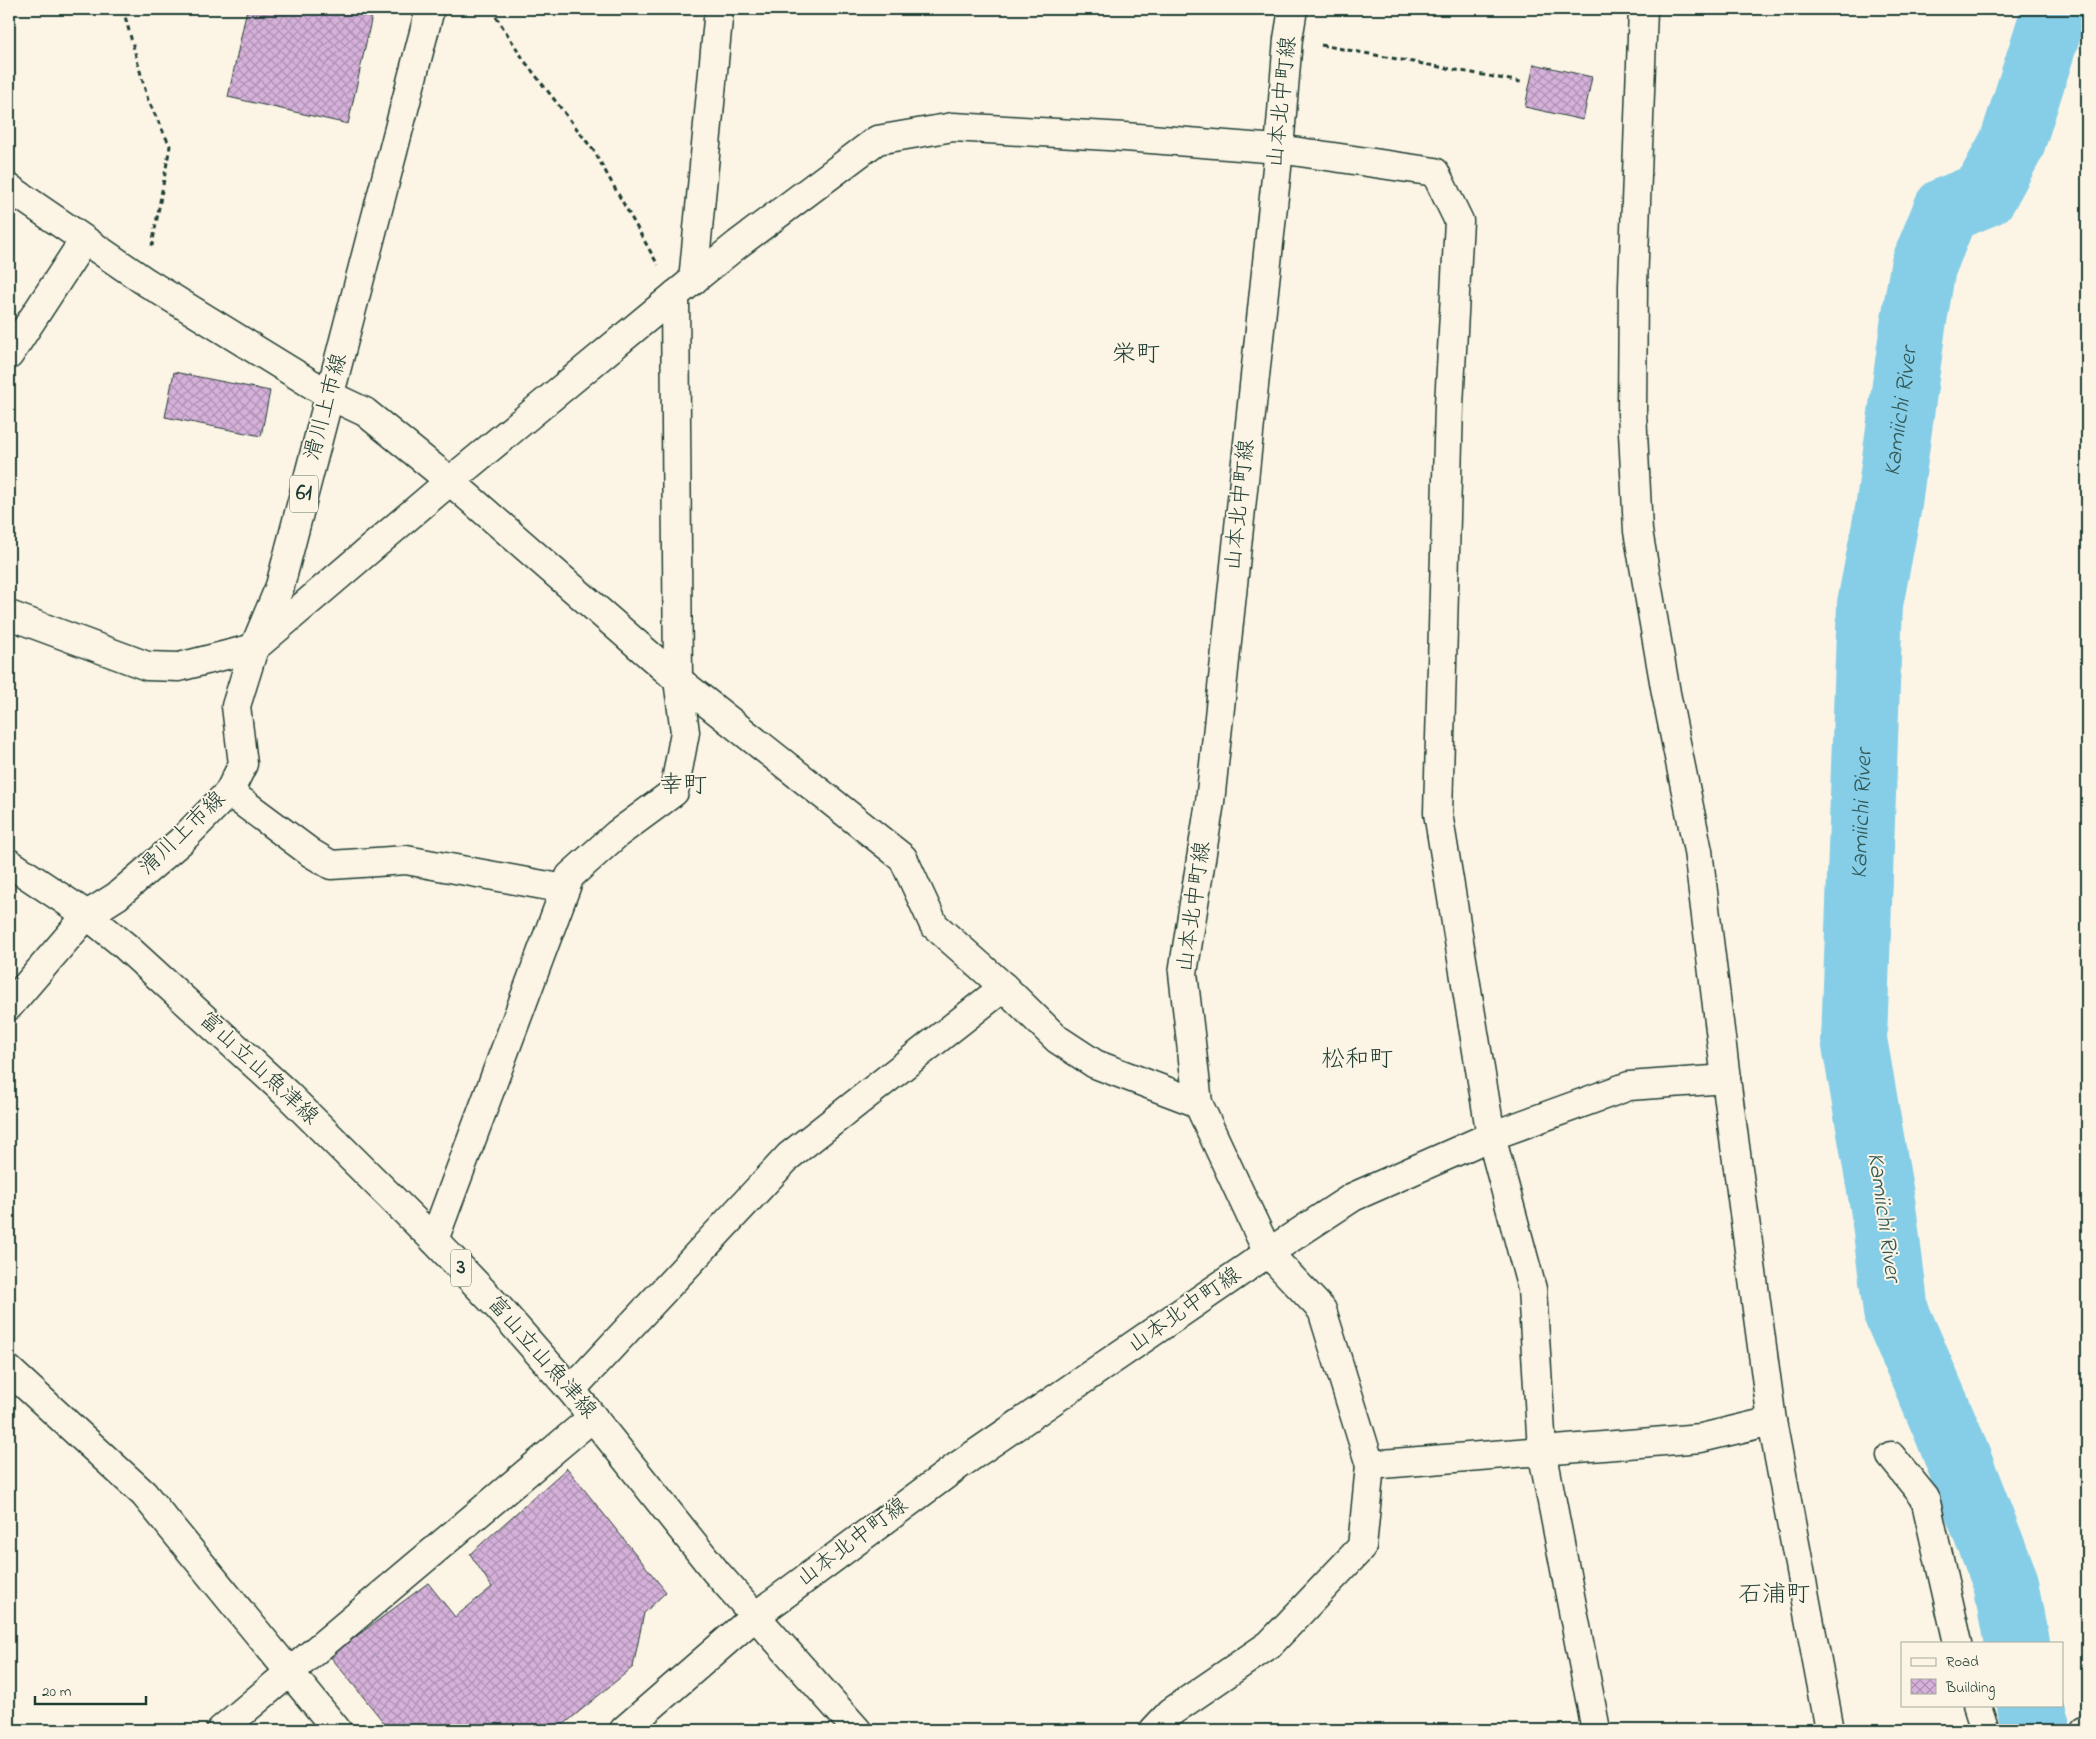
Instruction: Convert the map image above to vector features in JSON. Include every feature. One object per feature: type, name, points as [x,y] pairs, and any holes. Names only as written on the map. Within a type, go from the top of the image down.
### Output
[{"type":"street","name":"滑川上市線","points":[[9,1006],[87,915],[117,896],[181,841],[229,792],[244,764],[236,706],[254,648],[280,586],[331,396],[430,9]]},
{"type":"street","points":[[434,1240],[570,876],[617,834],[674,792],[686,732],[678,680],[684,288],[719,9]]},
{"type":"street","name":"山本北中町線","points":[[624,1730],[754,1617],[959,1465],[1268,1253],[1198,1103],[1183,973],[1210,802],[1279,149],[1288,39],[1294,9]]},
{"type":"street","points":[[1643,9],[1633,295],[1632,412],[1638,531],[1666,693],[1698,852],[1726,1079],[1772,1421],[1830,1730]]},
{"type":"street","points":[[9,615],[147,666],[179,667],[254,648],[450,481],[684,288],[877,140],[953,127],[1125,137],[1279,149],[1435,172],[1460,221],[1449,405],[1438,813],[1491,1136],[1532,1289],[1542,1450],[1596,1730]]},
{"type":"street","points":[[9,188],[146,282],[331,396],[365,412],[450,481],[678,680],[903,858],[934,925],[1004,987],[1058,1039],[1095,1064],[1198,1103]]},
{"type":"street","points":[[9,355],[84,240]]},
{"type":"street","points":[[229,792],[331,866],[406,860],[565,889]]},
{"type":"street","name":"富山立山魚津線","points":[[9,863],[87,915],[124,945],[286,1093],[434,1240],[499,1308],[571,1390],[754,1617],[857,1730]]},
{"type":"street","points":[[571,1390],[789,1156],[1004,987]]},
{"type":"street","points":[[1154,1730],[1171,1712],[1270,1644],[1362,1548],[1370,1465],[1322,1310],[1268,1253],[1353,1197],[1491,1136],[1629,1086],[1726,1079]]},
{"type":"street","points":[[9,1370],[144,1494],[337,1730]]},
{"type":"street","points":[[221,1730],[291,1674],[592,1417]]},
{"type":"street","points":[[1370,1465],[1700,1438],[1772,1421]]},
{"type":"street","points":[[1891,1456],[1925,1498],[1958,1642]]},
{"type":"street","points":[[1977,1706],[1985,1730]]},
{"type":"path","points":[[123,9],[148,100],[170,146],[146,282]]},
{"type":"path","points":[[491,9],[526,63],[594,151],[684,288]]},
{"type":"path","points":[[1288,39],[1521,82]]},
{"type":"building","points":[[247,9],[340,9],[372,16],[348,124],[228,97]]},
{"type":"building","points":[[1534,64],[1592,77],[1583,120],[1525,107]]},
{"type":"building","points":[[174,372],[270,391],[261,436],[165,417]]},
{"type":"building","points":[[567,1468],[666,1592],[644,1613],[633,1667],[557,1730],[390,1730],[330,1656],[428,1583],[455,1617],[492,1587],[470,1554]]},
{"type":"waterway","name":"Kamiichi River","points":[[2017,1642],[2006,1583],[1948,1433],[1896,1312],[1883,1207],[1854,1039],[1870,604],[1888,510],[1923,267],[1946,210],[1985,194],[2012,144],[2055,9]]},
{"type":"waterway","name":"Kamiichi River","points":[[2029,1706],[2036,1730]]},
{"type":"district","name":"栄町","points":[[1136,355]]},
{"type":"district","name":"幸町","points":[[683,786]]},
{"type":"district","name":"松和町","points":[[1357,1060]]},
{"type":"district","name":"石浦町","points":[[1774,1595]]}]
